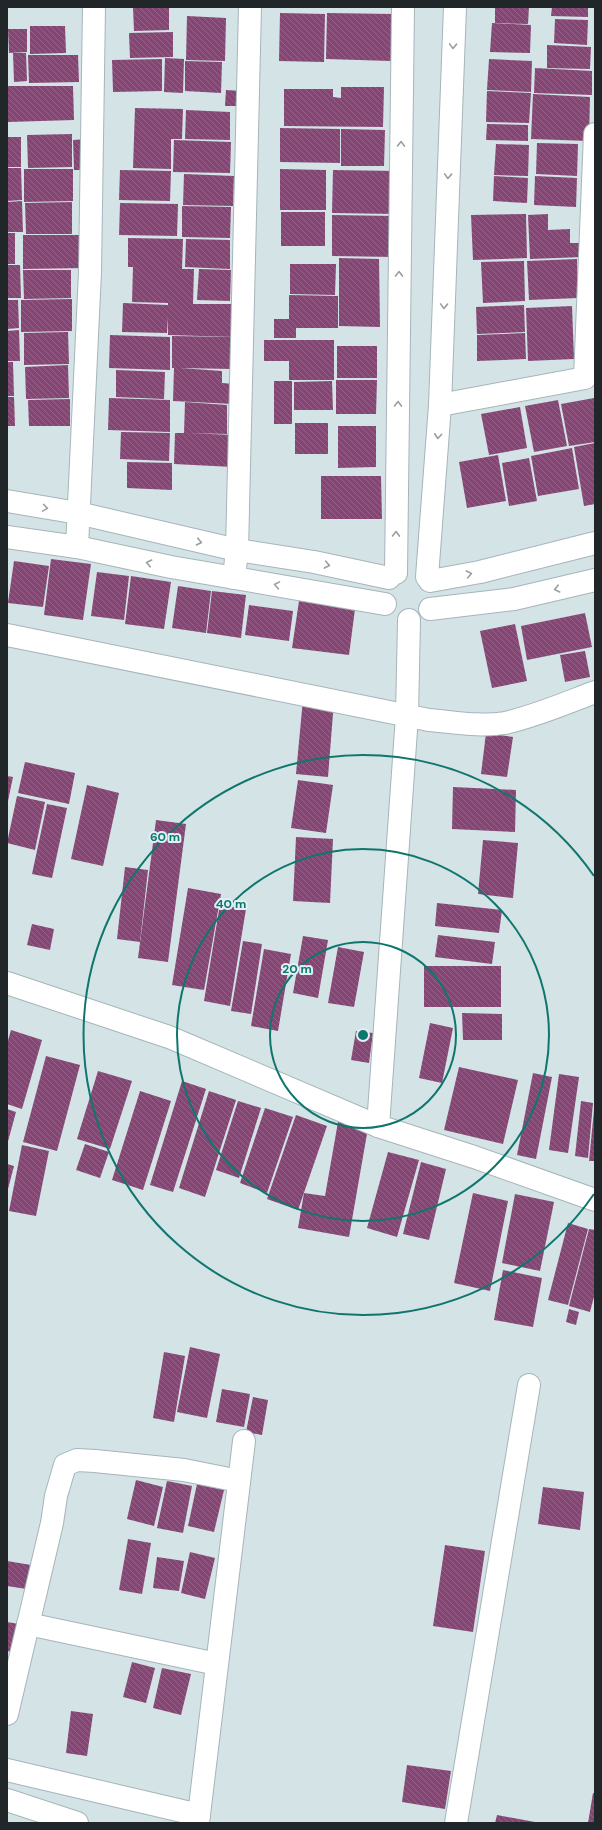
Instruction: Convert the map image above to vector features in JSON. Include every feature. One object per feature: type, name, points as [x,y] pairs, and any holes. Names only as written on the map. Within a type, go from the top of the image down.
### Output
[{"type":"street","points":[[77,547],[90,272],[94,7]]},
{"type":"street","points":[[234,578],[237,550],[250,7]]},
{"type":"street","points":[[403,7],[392,575],[385,586],[383,594],[385,604],[394,616],[409,620],[424,615],[430,609],[434,600],[434,591],[429,579],[440,405],[454,7]]},
{"type":"street","points":[[440,405],[590,377],[595,134]]},
{"type":"street","points":[[7,501],[78,513],[174,537],[237,550],[392,575],[412,569],[420,572],[429,579],[480,572],[595,543]]},
{"type":"street","points":[[7,537],[77,547],[171,567],[385,604]]},
{"type":"street","points":[[171,567],[174,537]]},
{"type":"street","points":[[430,609],[514,599],[595,580]]},
{"type":"street","points":[[378,1126],[408,716],[409,620]]},
{"type":"street","points":[[7,635],[408,716],[458,723],[504,723],[531,716],[595,692]]},
{"type":"street","points":[[7,984],[169,1037],[378,1126],[474,1157],[595,1200]]},
{"type":"street","points":[[456,1823],[529,1385]]},
{"type":"street","points":[[7,1770],[199,1819],[244,1441]]},
{"type":"street","points":[[7,1714],[52,1523],[56,1496],[65,1466],[77,1460],[95,1460],[184,1470],[239,1481]]},
{"type":"street","points":[[28,1624],[217,1664]]},
{"type":"street","points":[[7,1800],[77,1823]]},
{"type":"building","points":[[133,7],[169,7],[169,30],[134,31]]},
{"type":"building","points":[[495,7],[529,7],[528,24],[495,23]]},
{"type":"building","points":[[552,7],[588,7],[588,17],[551,16]]},
{"type":"building","points":[[280,13],[325,14],[324,62],[279,61]]},
{"type":"building","points":[[327,13],[392,14],[391,61],[326,59]]},
{"type":"building","points":[[187,16],[226,18],[225,61],[186,60]]},
{"type":"building","points":[[555,19],[588,20],[587,45],[554,43]]},
{"type":"building","points":[[492,23],[531,25],[530,53],[490,52]]},
{"type":"building","points":[[30,26],[65,26],[66,53],[30,54]]},
{"type":"building","points":[[8,29],[27,29],[27,52],[9,53]]},
{"type":"building","points":[[173,32],[173,57],[130,58],[129,33]]},
{"type":"building","points":[[547,45],[591,47],[590,69],[547,68]]},
{"type":"building","points":[[13,53],[26,53],[27,81],[14,82]]},
{"type":"building","points":[[28,55],[78,55],[79,82],[29,83]]},
{"type":"building","points":[[165,58],[184,59],[183,93],[164,92]]},
{"type":"building","points":[[162,59],[162,91],[113,92],[112,60]]},
{"type":"building","points":[[489,59],[532,61],[531,92],[487,90]]},
{"type":"building","points":[[185,61],[222,62],[221,93],[185,91]]},
{"type":"building","points":[[535,68],[592,71],[592,95],[534,93]]},
{"type":"building","points":[[8,86],[73,86],[74,120],[8,122]]},
{"type":"building","points":[[341,87],[384,87],[383,127],[284,126],[284,89],[333,89],[333,97],[341,98]]},
{"type":"building","points":[[226,90],[242,91],[242,106],[225,106]]},
{"type":"building","points":[[487,91],[531,93],[529,123],[486,122]]},
{"type":"building","points":[[533,94],[590,97],[589,141],[531,139]]},
{"type":"building","points":[[135,108],[183,109],[182,139],[171,139],[171,169],[133,168]]},
{"type":"building","points":[[186,110],[230,112],[230,140],[185,139]]},
{"type":"building","points":[[487,124],[528,125],[528,141],[486,140]]},
{"type":"building","points":[[280,128],[340,129],[340,163],[280,162]]},
{"type":"building","points":[[341,129],[385,130],[384,166],[341,166]]},
{"type":"building","points":[[72,134],[72,167],[28,168],[27,135]]},
{"type":"building","points":[[7,137],[21,137],[21,167],[7,167]]},
{"type":"building","points":[[87,139],[88,170],[74,170],[73,140]]},
{"type":"building","points":[[174,140],[231,142],[230,173],[173,172]]},
{"type":"building","points":[[537,143],[578,144],[577,176],[536,174]]},
{"type":"building","points":[[496,144],[529,145],[528,176],[494,175]]},
{"type":"building","points":[[7,168],[21,168],[22,200],[7,201]]},
{"type":"building","points":[[24,169],[73,169],[73,201],[24,202]]},
{"type":"building","points":[[280,169],[326,170],[326,210],[280,210]]},
{"type":"building","points":[[120,170],[171,171],[170,201],[119,200]]},
{"type":"building","points":[[333,170],[396,171],[395,214],[332,213]]},
{"type":"building","points":[[184,174],[234,176],[233,206],[183,205]]},
{"type":"building","points":[[494,176],[528,178],[527,203],[493,201]]},
{"type":"building","points":[[535,176],[577,178],[576,207],[534,205]]},
{"type":"building","points":[[22,201],[23,232],[7,232],[7,202]]},
{"type":"building","points":[[72,202],[72,234],[26,234],[25,203]]},
{"type":"building","points":[[120,203],[178,204],[177,236],[119,235]]},
{"type":"building","points":[[182,206],[231,207],[230,238],[182,237]]},
{"type":"building","points":[[281,212],[325,212],[325,246],[281,246]]},
{"type":"building","points":[[526,214],[527,258],[473,260],[471,215]]},
{"type":"building","points":[[548,214],[548,230],[570,229],[570,243],[582,243],[583,257],[530,259],[528,215]]},
{"type":"building","points":[[332,215],[395,216],[395,257],[332,256]]},
{"type":"building","points":[[7,233],[15,233],[15,264],[7,264]]},
{"type":"building","points":[[23,235],[86,235],[87,268],[23,269]]},
{"type":"building","points":[[128,238],[183,239],[182,269],[194,269],[193,304],[236,304],[235,337],[168,335],[168,317],[167,333],[122,332],[123,303],[168,305],[168,303],[132,302],[133,267],[128,267]]},
{"type":"building","points":[[186,239],[230,240],[230,269],[185,267]]},
{"type":"building","points":[[339,258],[379,259],[380,327],[339,326]]},
{"type":"building","points":[[577,259],[578,298],[529,300],[527,261]]},
{"type":"building","points":[[524,261],[525,301],[483,303],[481,262]]},
{"type":"building","points":[[290,264],[336,264],[335,295],[290,294]]},
{"type":"building","points":[[7,265],[20,265],[21,298],[7,298]]},
{"type":"building","points":[[199,269],[231,270],[230,301],[197,300]]},
{"type":"building","points":[[23,270],[71,270],[71,298],[24,299]]},
{"type":"building","points":[[289,295],[338,296],[338,328],[296,328],[296,338],[274,338],[274,319],[289,319]]},
{"type":"building","points":[[72,299],[72,331],[21,332],[21,300]]},
{"type":"building","points":[[7,300],[18,300],[19,328],[7,329]]},
{"type":"building","points":[[524,305],[525,332],[477,334],[476,307]]},
{"type":"building","points":[[572,306],[574,359],[528,361],[526,308]]},
{"type":"building","points":[[19,330],[20,361],[7,361],[7,331]]},
{"type":"building","points":[[68,332],[69,364],[24,365],[24,333]]},
{"type":"building","points":[[525,333],[526,359],[477,361],[477,335]]},
{"type":"building","points":[[110,335],[170,337],[170,370],[109,368]]},
{"type":"building","points":[[172,336],[233,337],[232,369],[180,368],[222,371],[222,383],[235,384],[233,404],[173,401],[174,368],[172,368]]},
{"type":"building","points":[[264,340],[334,340],[334,380],[289,380],[289,361],[264,361]]},
{"type":"building","points":[[337,346],[377,346],[377,378],[337,378]]},
{"type":"building","points":[[7,362],[13,362],[14,396],[7,396]]},
{"type":"building","points":[[68,365],[69,398],[26,399],[25,367]]},
{"type":"building","points":[[116,370],[165,372],[164,399],[116,397]]},
{"type":"building","points":[[336,380],[377,380],[376,414],[336,414]]},
{"type":"building","points":[[274,381],[292,381],[292,424],[274,424]]},
{"type":"building","points":[[332,381],[333,410],[294,410],[294,382]]},
{"type":"building","points":[[7,397],[14,397],[15,426],[7,426]]},
{"type":"building","points":[[109,398],[170,400],[170,432],[108,430]]},
{"type":"building","points":[[594,398],[595,442],[569,446],[561,404]]},
{"type":"building","points":[[70,399],[70,426],[29,426],[28,400]]},
{"type":"building","points":[[558,400],[567,446],[534,452],[525,406]]},
{"type":"building","points":[[185,402],[227,405],[227,434],[187,433],[234,435],[233,467],[174,464],[175,433],[184,433]]},
{"type":"building","points":[[520,407],[527,448],[489,455],[481,414]]},
{"type":"building","points":[[295,423],[328,423],[328,454],[295,454]]},
{"type":"building","points":[[338,426],[376,426],[376,467],[338,468]]},
{"type":"building","points":[[121,432],[170,433],[169,461],[120,459]]},
{"type":"building","points":[[595,443],[595,504],[584,506],[574,447]]},
{"type":"building","points":[[572,448],[579,489],[538,496],[531,456]]},
{"type":"building","points":[[498,455],[506,501],[467,508],[459,462]]},
{"type":"building","points":[[529,458],[537,501],[509,506],[502,463]]},
{"type":"building","points":[[127,462],[172,463],[172,490],[127,488]]},
{"type":"building","points":[[321,476],[381,476],[382,519],[321,519]]},
{"type":"building","points":[[51,559],[91,564],[83,620],[44,615]]},
{"type":"building","points":[[14,561],[49,566],[43,607],[8,603]]},
{"type":"building","points":[[97,572],[129,576],[124,620],[91,616]]},
{"type":"building","points":[[131,576],[171,582],[164,629],[125,624]]},
{"type":"building","points":[[178,586],[211,591],[206,633],[172,628]]},
{"type":"building","points":[[212,591],[246,595],[241,638],[207,633]]},
{"type":"building","points":[[299,601],[355,609],[349,655],[292,648]]},
{"type":"building","points":[[249,605],[293,611],[289,641],[245,635]]},
{"type":"building","points":[[585,613],[592,647],[527,660],[521,626]]},
{"type":"building","points":[[515,624],[527,681],[492,688],[480,631]]},
{"type":"building","points":[[585,651],[590,677],[565,682],[560,655]]},
{"type":"building","points":[[303,699],[334,701],[328,777],[296,774]]},
{"type":"building","points":[[486,733],[513,737],[507,777],[481,774]]},
{"type":"building","points":[[25,762],[75,773],[69,804],[18,793]]},
{"type":"building","points":[[7,776],[13,777],[8,801],[7,801]]},
{"type":"building","points":[[298,780],[333,785],[326,833],[291,828]]},
{"type":"building","points":[[87,785],[119,793],[103,866],[71,859]]},
{"type":"building","points":[[453,787],[516,790],[515,832],[452,829]]},
{"type":"building","points":[[17,796],[45,802],[35,850],[7,843]]},
{"type":"building","points":[[47,804],[67,808],[52,878],[32,874]]},
{"type":"building","points":[[156,820],[186,824],[168,962],[138,958]]},
{"type":"building","points":[[296,837],[333,839],[330,903],[293,901]]},
{"type":"building","points":[[483,840],[518,843],[513,898],[478,894]]},
{"type":"building","points":[[125,867],[148,870],[140,942],[117,939]]},
{"type":"building","points":[[188,888],[221,894],[204,990],[172,985]]},
{"type":"building","points":[[437,903],[502,910],[499,933],[435,926]]},
{"type":"building","points":[[220,904],[246,909],[230,1006],[204,1001]]},
{"type":"building","points":[[32,924],[54,929],[50,950],[27,945]]},
{"type":"building","points":[[438,935],[495,942],[492,964],[435,957]]},
{"type":"building","points":[[303,936],[328,940],[318,998],[293,993]]},
{"type":"building","points":[[243,941],[262,944],[251,1014],[231,1011]]},
{"type":"building","points":[[338,947],[364,952],[354,1007],[328,1003]]},
{"type":"building","points":[[264,949],[291,954],[278,1031],[251,1026]]},
{"type":"building","points":[[424,966],[501,966],[501,1007],[424,1007]]},
{"type":"building","points":[[462,1013],[502,1014],[502,1040],[463,1040]]},
{"type":"building","points":[[430,1023],[453,1028],[442,1083],[419,1078]]},
{"type":"building","points":[[11,1030],[42,1040],[22,1109],[7,1104],[7,1044]]},
{"type":"building","points":[[356,1031],[373,1033],[369,1063],[351,1060]]},
{"type":"building","points":[[46,1056],[80,1065],[57,1151],[23,1142]]},
{"type":"building","points":[[459,1067],[518,1080],[503,1144],[444,1130]]},
{"type":"building","points":[[98,1071],[132,1081],[110,1149],[77,1139]]},
{"type":"building","points":[[533,1073],[552,1077],[536,1159],[517,1155]]},
{"type":"building","points":[[559,1074],[579,1077],[568,1153],[549,1150]]},
{"type":"building","points":[[182,1081],[206,1089],[173,1192],[150,1185]]},
{"type":"building","points":[[140,1091],[171,1101],[143,1190],[112,1180]]},
{"type":"building","points":[[209,1091],[236,1100],[205,1197],[179,1188]]},
{"type":"building","points":[[238,1101],[261,1108],[239,1178],[216,1170]]},
{"type":"building","points":[[581,1101],[593,1103],[588,1158],[575,1156]]},
{"type":"building","points":[[265,1108],[293,1117],[267,1193],[240,1183]]},
{"type":"building","points":[[7,1109],[16,1112],[7,1145]]},
{"type":"building","points":[[594,1110],[595,1161],[589,1161]]},
{"type":"building","points":[[296,1115],[327,1126],[298,1210],[267,1199]]},
{"type":"building","points":[[338,1122],[368,1128],[349,1237],[298,1228],[304,1193],[325,1196]]},
{"type":"building","points":[[85,1144],[109,1152],[100,1178],[76,1170]]},
{"type":"building","points":[[22,1145],[49,1151],[36,1216],[9,1211]]},
{"type":"building","points":[[388,1152],[419,1160],[397,1237],[367,1228]]},
{"type":"building","points":[[421,1162],[446,1169],[429,1240],[403,1234]]},
{"type":"building","points":[[7,1164],[14,1166],[8,1189],[7,1189]]},
{"type":"building","points":[[473,1193],[508,1201],[490,1291],[454,1283]]},
{"type":"building","points":[[515,1194],[554,1202],[540,1271],[502,1263]]},
{"type":"building","points":[[568,1223],[588,1229],[568,1305],[548,1300]]},
{"type":"building","points":[[589,1229],[595,1230],[595,1293],[590,1312],[569,1306]]},
{"type":"building","points":[[503,1270],[542,1278],[533,1327],[494,1320]]},
{"type":"building","points":[[569,1309],[579,1312],[576,1325],[566,1322]]},
{"type":"building","points":[[190,1347],[220,1354],[207,1418],[177,1412]]},
{"type":"building","points":[[164,1352],[185,1356],[174,1422],[153,1418]]},
{"type":"building","points":[[222,1389],[250,1394],[244,1427],[216,1422]]},
{"type":"building","points":[[253,1397],[268,1400],[262,1435],[246,1432]]},
{"type":"building","points":[[136,1480],[163,1487],[154,1526],[127,1519]]},
{"type":"building","points":[[167,1481],[192,1486],[183,1533],[157,1528]]},
{"type":"building","points":[[197,1484],[224,1490],[214,1532],[188,1526]]},
{"type":"building","points":[[543,1487],[584,1492],[580,1530],[538,1524]]},
{"type":"building","points":[[128,1539],[151,1543],[142,1594],[119,1590]]},
{"type":"building","points":[[445,1545],[485,1551],[473,1632],[433,1626]]},
{"type":"building","points":[[190,1552],[215,1558],[205,1599],[181,1593]]},
{"type":"building","points":[[157,1557],[184,1561],[179,1591],[153,1588]]},
{"type":"building","points":[[7,1561],[37,1566],[33,1590],[7,1586]]},
{"type":"building","points":[[7,1622],[19,1624],[14,1652],[7,1651]]},
{"type":"building","points":[[132,1662],[155,1668],[146,1703],[123,1697]]},
{"type":"building","points":[[162,1668],[191,1674],[181,1715],[153,1708]]},
{"type":"building","points":[[71,1711],[93,1714],[87,1756],[66,1753]]},
{"type":"building","points":[[407,1765],[451,1771],[445,1809],[402,1802]]},
{"type":"building","points":[[593,1793],[595,1793],[595,1823],[588,1823]]},
{"type":"building","points":[[497,1815],[535,1822],[495,1823]]}]
